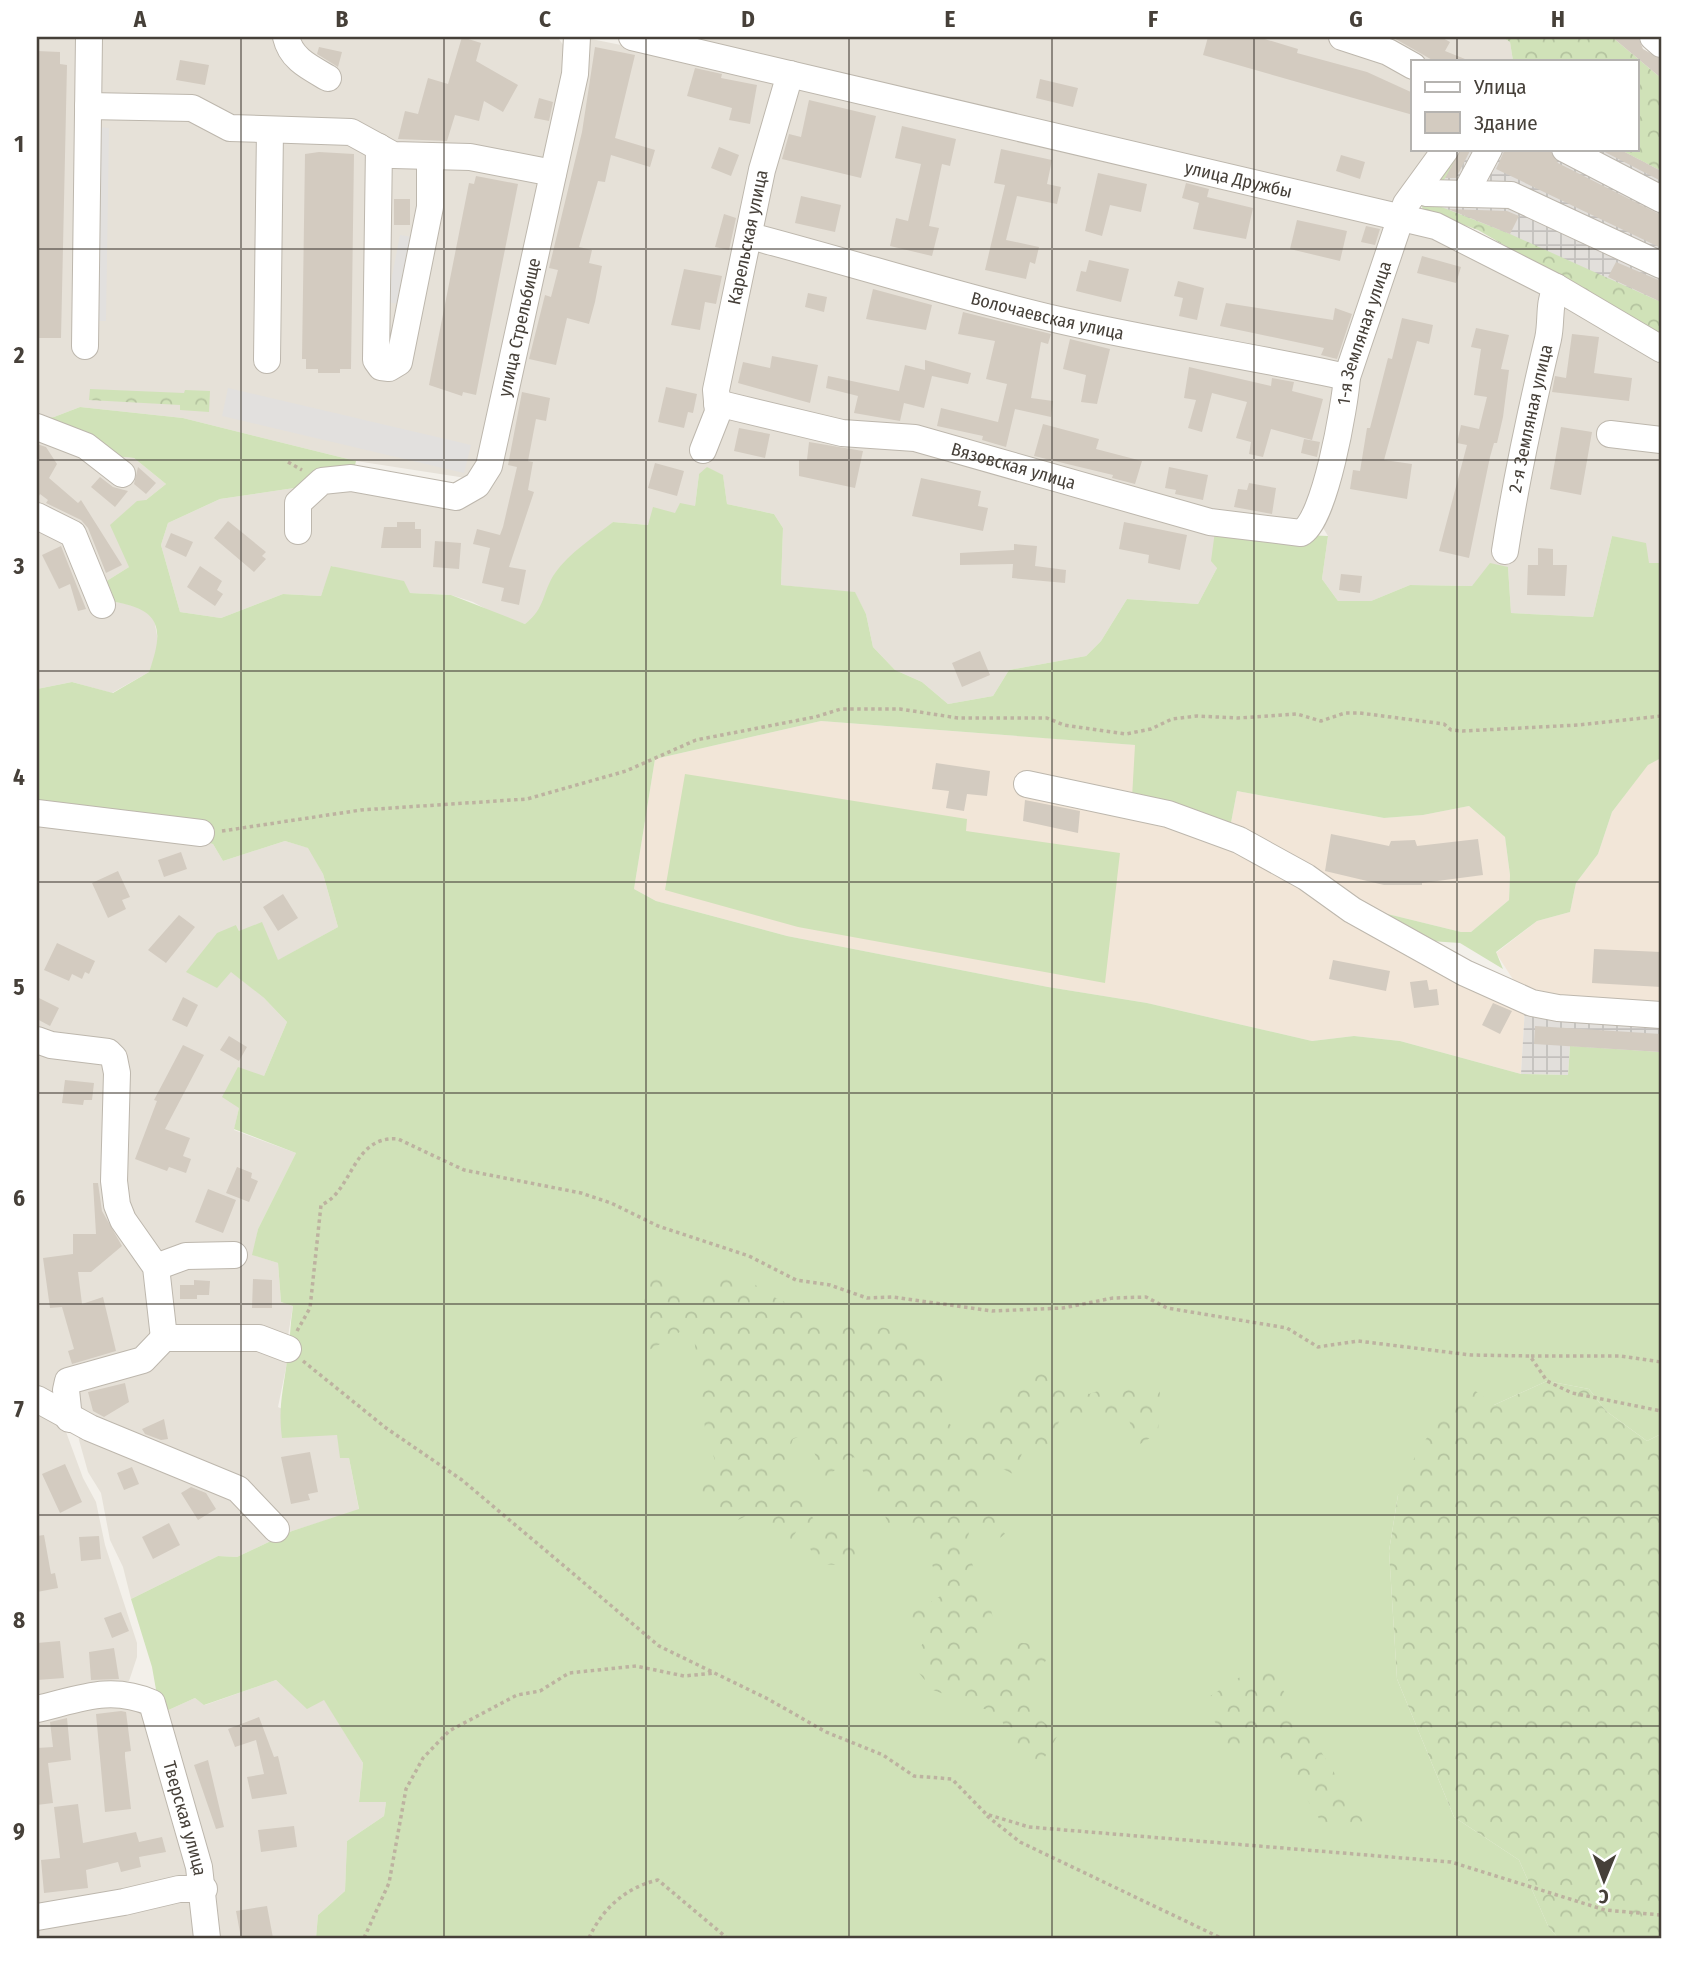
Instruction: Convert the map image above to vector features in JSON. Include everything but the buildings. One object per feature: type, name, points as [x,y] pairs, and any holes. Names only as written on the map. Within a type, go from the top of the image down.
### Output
[{"type":"street","points":[[85,346],[89,37]]},
{"type":"street","points":[[286,37],[289,49],[303,64],[328,78]]},
{"type":"street","name":"улица Стрельбище","points":[[298,531],[298,503],[322,481],[351,478],[456,497],[477,485],[489,467],[575,74],[576,37]]},
{"type":"street","name":"улица Дружбы","points":[[632,37],[1436,226],[1556,287],[1661,349]]},
{"type":"street","points":[[1342,37],[1388,52],[1411,65]]},
{"type":"street","points":[[1653,37],[1661,44]]},
{"type":"street","name":"Карельская улица","points":[[703,450],[718,412],[716,390],[762,170],[790,74]]},
{"type":"street","points":[[88,106],[192,108],[230,128],[351,132],[393,155],[470,157],[553,173]]},
{"type":"street","points":[[267,360],[270,130]]},
{"type":"street","points":[[379,147],[376,360],[381,367],[389,368],[399,362],[430,206],[430,156]]},
{"type":"street","name":"1-я Земляная улица","points":[[1308,530],[1323,492],[1345,400],[1347,377],[1401,217],[1406,204],[1445,150]]},
{"type":"street","points":[[1466,192],[1488,150]]},
{"type":"street","points":[[1567,150],[1661,199]]},
{"type":"street","points":[[1418,190],[1427,193],[1511,195],[1661,265]]},
{"type":"street","name":"Волочаевская улица","points":[[750,236],[1057,320],[1169,345],[1193,345],[1229,356],[1347,377]]},
{"type":"street","name":"2-я Земляная улица","points":[[1505,551],[1519,464],[1550,328],[1549,303],[1556,287]]},
{"type":"street","name":"Вязовская улица","points":[[717,403],[842,433],[915,438],[1210,522],[1301,533],[1308,530]]},
{"type":"street","points":[[37,427],[86,446],[122,474]]},
{"type":"street","points":[[1610,435],[1661,440]]},
{"type":"street","points":[[37,516],[73,534],[102,604]]},
{"type":"street","points":[[1027,784],[1168,814],[1239,840],[1306,877],[1352,910],[1465,973],[1532,1003],[1559,1008],[1661,1015]]},
{"type":"street","points":[[37,813],[201,833]]},
{"type":"street","points":[[37,1040],[51,1045],[108,1052],[114,1058],[117,1073],[114,1181],[117,1205],[122,1220],[156,1267],[164,1338]]},
{"type":"street","points":[[156,1267],[186,1256],[234,1255]]},
{"type":"street","points":[[69,1419],[66,1390],[68,1381],[143,1360],[164,1338],[259,1338],[288,1349]]},
{"type":"street","points":[[37,1399],[69,1419],[238,1489],[276,1529]]},
{"type":"street","name":"Тверская улица","points":[[37,1709],[115,1692],[132,1694],[152,1703],[204,1889],[207,1938]]},
{"type":"street","points":[[37,1917],[124,1902],[179,1889],[204,1889]]},
{"type":"path","points":[[201,833],[360,810],[527,799],[626,771],[696,740],[815,718],[841,709],[901,709],[958,718],[1047,718],[1064,724],[1126,734],[1151,729],[1172,719],[1197,716],[1238,718],[1297,714],[1321,721],[1345,713],[1360,713],[1444,724],[1451,730],[1463,731],[1578,725],[1661,716]]},
{"type":"path","points":[[1221,1938],[1020,1842],[986,1814],[952,1779],[914,1776],[883,1755],[826,1732],[717,1673],[659,1646],[462,1480],[386,1428],[288,1349],[310,1308],[321,1205],[332,1200],[360,1154],[388,1138],[398,1139],[464,1170],[580,1193],[611,1203],[658,1226],[749,1256],[796,1279],[830,1285],[867,1298],[893,1297],[992,1311],[1063,1308],[1114,1298],[1146,1297],[1167,1308],[1287,1328],[1318,1347],[1358,1341],[1471,1355],[1620,1356],[1661,1362]]},
{"type":"path","points":[[1530,1356],[1547,1381],[1572,1393],[1661,1411]]},
{"type":"path","points":[[364,1938],[389,1883],[406,1789],[423,1758],[449,1731],[517,1695],[540,1690],[569,1673],[636,1665],[684,1676],[717,1673]]},
{"type":"path","points":[[986,1814],[1030,1827],[1451,1862],[1605,1910],[1661,1915]]},
{"type":"path","points":[[589,1938],[598,1920],[636,1885],[658,1881],[727,1938]]},
{"type":"shaded area","points":[[37,37],[559,39],[564,46],[567,74],[481,462],[466,478],[356,461],[183,418],[80,407],[54,417],[37,419]]},
{"type":"shaded area","points":[[681,37],[1327,37],[1386,57],[1411,71],[1411,150],[1441,150],[1398,198],[1388,203]]},
{"type":"shaded area","points":[[1363,37],[1502,37],[1510,42],[1513,60],[1412,60]]},
{"type":"shaded area","points":[[591,39],[776,76],[711,391],[1215,531],[1217,568],[1198,604],[1127,599],[1101,641],[1086,656],[1009,670],[993,696],[948,704],[922,682],[895,670],[873,647],[866,614],[855,593],[781,585],[783,528],[774,514],[727,504],[723,476],[699,474],[695,506],[648,525],[613,522],[555,573],[539,614],[525,624],[451,595],[410,593],[332,566],[321,596],[283,594],[221,618],[180,612],[161,545],[168,523],[220,499],[301,487],[470,500],[586,43]]},
{"type":"shaded area","points":[[800,86],[1385,224],[1340,366],[1171,339],[762,228],[769,167]]},
{"type":"shaded area","points":[[97,127],[109,128],[106,321],[94,321]]},
{"type":"shaded area","points":[[1463,150],[1621,150],[1661,171],[1661,302],[1438,206],[1442,183]]},
{"type":"shaded area","points":[[1403,231],[1432,237],[1541,292],[1661,361],[1661,563],[1649,563],[1612,536],[1593,617],[1511,613],[1508,567],[1472,586],[1410,585],[1371,601],[1338,601],[1322,579],[1328,536],[1320,523],[1351,401]]},
{"type":"shaded area","points":[[400,235],[412,237],[399,304],[387,302]]},
{"type":"shaded area","points":[[760,249],[1328,380],[1339,396],[1304,516],[1285,527],[723,399],[752,255]]},
{"type":"shaded area","points":[[228,388],[471,445],[464,473],[222,416]]},
{"type":"shaded area","points":[[37,431],[80,453],[134,458],[166,484],[146,500],[129,567],[105,582],[115,602],[139,606],[154,619],[159,646],[149,672],[112,693],[72,682],[37,689]]},
{"type":"shaded area","points":[[821,721],[1136,745],[1223,839],[1525,1007],[1521,1074],[1400,1041],[1354,1036],[1312,1041],[1147,1003],[1048,987],[787,936],[656,901],[634,889],[655,759]]},
{"type":"shaded area","points":[[1661,758],[1661,1009],[1561,1003],[1516,984],[1496,953],[1537,921],[1570,912],[1576,883],[1598,854],[1612,812],[1648,764]]},
{"type":"shaded area","points":[[1237,791],[1384,818],[1423,815],[1469,806],[1505,837],[1510,875],[1509,900],[1471,932],[1461,932],[1359,907],[1230,828]]},
{"type":"shaded area","points":[[37,817],[201,841],[213,844],[223,861],[285,841],[309,848],[323,874],[338,927],[277,961],[239,931],[236,925],[231,971],[264,998],[287,1022],[264,1076],[239,1108],[234,1130],[296,1153],[258,1229],[253,1255],[278,1263],[281,1302],[293,1306],[287,1342],[178,1335],[126,1220],[121,1072],[37,1034]]},
{"type":"shaded area","points":[[1525,1007],[1661,1021],[1661,1052],[1570,1046],[1568,1075],[1521,1074]]},
{"type":"shaded area","points":[[37,1044],[107,1061],[113,1214],[141,1253],[152,1342],[63,1393],[37,1394]]},
{"type":"shaded area","points":[[258,1344],[288,1358],[278,1407],[337,1435],[349,1458],[359,1510],[292,1531],[237,1557],[218,1556],[131,1599],[123,1567],[110,1540],[101,1493],[88,1472],[79,1440],[73,1387],[161,1347]]},
{"type":"shaded area","points":[[37,1405],[62,1421],[83,1478],[96,1502],[105,1545],[137,1643],[137,1657],[129,1681],[37,1702]]},
{"type":"shaded area","points":[[276,1680],[307,1708],[324,1699],[363,1763],[359,1801],[386,1802],[384,1816],[347,1841],[345,1891],[318,1915],[316,1938],[215,1938],[164,1712],[195,1698],[205,1705]]},
{"type":"shaded area","points":[[143,1703],[190,1873],[186,1879],[37,1909],[37,1714]]},
{"type":"shaded area","points":[[192,1897],[200,1938],[37,1938],[37,1924]]},
{"type":"green space","points":[[1502,37],[1612,37],[1661,78],[1661,171],[1621,150],[1638,150],[1638,60],[1513,60],[1510,42]]},
{"type":"green space","points":[[1449,150],[1463,150],[1442,183],[1439,206],[1510,234],[1661,302],[1661,336],[1478,230],[1423,210],[1421,203]]},
{"type":"green space","points":[[90,389],[184,393],[185,390],[210,391],[209,412],[180,410],[180,405],[89,400]]},
{"type":"green space","points":[[80,407],[183,418],[356,461],[350,486],[301,487],[220,499],[168,523],[161,545],[180,612],[221,618],[283,594],[321,596],[331,566],[404,581],[410,593],[451,595],[525,624],[537,612],[555,573],[574,552],[613,522],[648,525],[653,507],[675,513],[680,503],[695,506],[699,474],[707,467],[723,475],[727,504],[774,514],[783,528],[781,585],[855,592],[866,614],[873,647],[895,670],[922,682],[948,704],[993,696],[1009,670],[1086,656],[1101,641],[1127,599],[1198,604],[1217,568],[1211,561],[1215,531],[1328,536],[1322,579],[1338,601],[1371,601],[1410,585],[1472,586],[1490,563],[1508,567],[1511,613],[1593,617],[1612,536],[1646,543],[1649,563],[1661,563],[1661,758],[1648,765],[1612,812],[1598,854],[1576,883],[1570,912],[1537,921],[1496,952],[1503,969],[1460,943],[1415,940],[1359,907],[1461,932],[1471,932],[1509,900],[1510,875],[1505,837],[1469,806],[1423,815],[1384,818],[1237,791],[1230,828],[1132,798],[1135,745],[821,721],[655,759],[634,889],[656,901],[787,936],[1048,987],[1147,1003],[1312,1041],[1354,1036],[1400,1041],[1521,1074],[1568,1075],[1570,1046],[1661,1052],[1661,1434],[1647,1441],[1606,1411],[1589,1389],[1547,1381],[1494,1405],[1398,1495],[1389,1551],[1397,1679],[1454,1817],[1519,1860],[1548,1926],[1558,1938],[316,1938],[318,1915],[345,1891],[347,1841],[384,1816],[386,1802],[359,1802],[363,1763],[324,1700],[307,1709],[276,1680],[204,1705],[195,1698],[164,1712],[158,1701],[152,1667],[131,1599],[218,1556],[237,1557],[292,1531],[359,1509],[349,1458],[340,1458],[337,1435],[282,1438],[281,1408],[293,1306],[281,1302],[278,1263],[252,1255],[258,1229],[296,1153],[234,1129],[239,1108],[222,1097],[238,1067],[264,1076],[287,1022],[264,998],[231,972],[217,988],[186,972],[217,933],[236,925],[239,931],[262,922],[278,960],[338,927],[323,874],[308,848],[285,841],[223,861],[213,844],[37,807],[37,689],[72,682],[113,693],[149,672],[157,644],[155,624],[150,617],[142,610],[115,602],[105,582],[129,567],[110,525],[137,501],[146,500],[166,484],[134,458],[80,453],[38,419],[54,417]]},
{"type":"green space","points":[[685,774],[967,819],[966,831],[1120,853],[1105,983],[798,927],[665,890]]},
{"type":"green space","points":[[721,1263],[774,1297],[824,1321],[844,1318],[898,1331],[948,1368],[944,1419],[967,1439],[1002,1397],[1040,1366],[1089,1394],[1122,1383],[1160,1390],[1158,1433],[1137,1446],[1126,1410],[1111,1423],[1088,1417],[1060,1418],[1046,1462],[1023,1447],[1017,1476],[1001,1468],[976,1491],[1005,1534],[996,1541],[971,1515],[967,1548],[978,1581],[989,1602],[997,1634],[972,1645],[1003,1657],[1010,1642],[1038,1644],[1046,1660],[1033,1685],[1035,1714],[1058,1735],[1040,1765],[1031,1774],[998,1714],[933,1690],[909,1661],[928,1637],[908,1616],[942,1595],[920,1527],[889,1527],[877,1493],[854,1457],[825,1477],[806,1434],[793,1439],[783,1467],[820,1530],[858,1530],[860,1566],[818,1564],[799,1527],[786,1549],[752,1513],[728,1525],[709,1514],[701,1487],[719,1474],[705,1428],[692,1321],[675,1336],[649,1350],[644,1299],[649,1265],[696,1296],[714,1294]]},
{"type":"green space","points":[[1547,1381],[1589,1389],[1606,1411],[1647,1441],[1661,1434],[1661,1938],[1558,1938],[1548,1926],[1519,1860],[1454,1817],[1397,1679],[1389,1551],[1398,1495],[1417,1452],[1465,1383],[1494,1405]]},
{"type":"green space","points":[[1265,1661],[1364,1821],[1325,1828],[1278,1753],[1228,1748],[1204,1700]]}]
